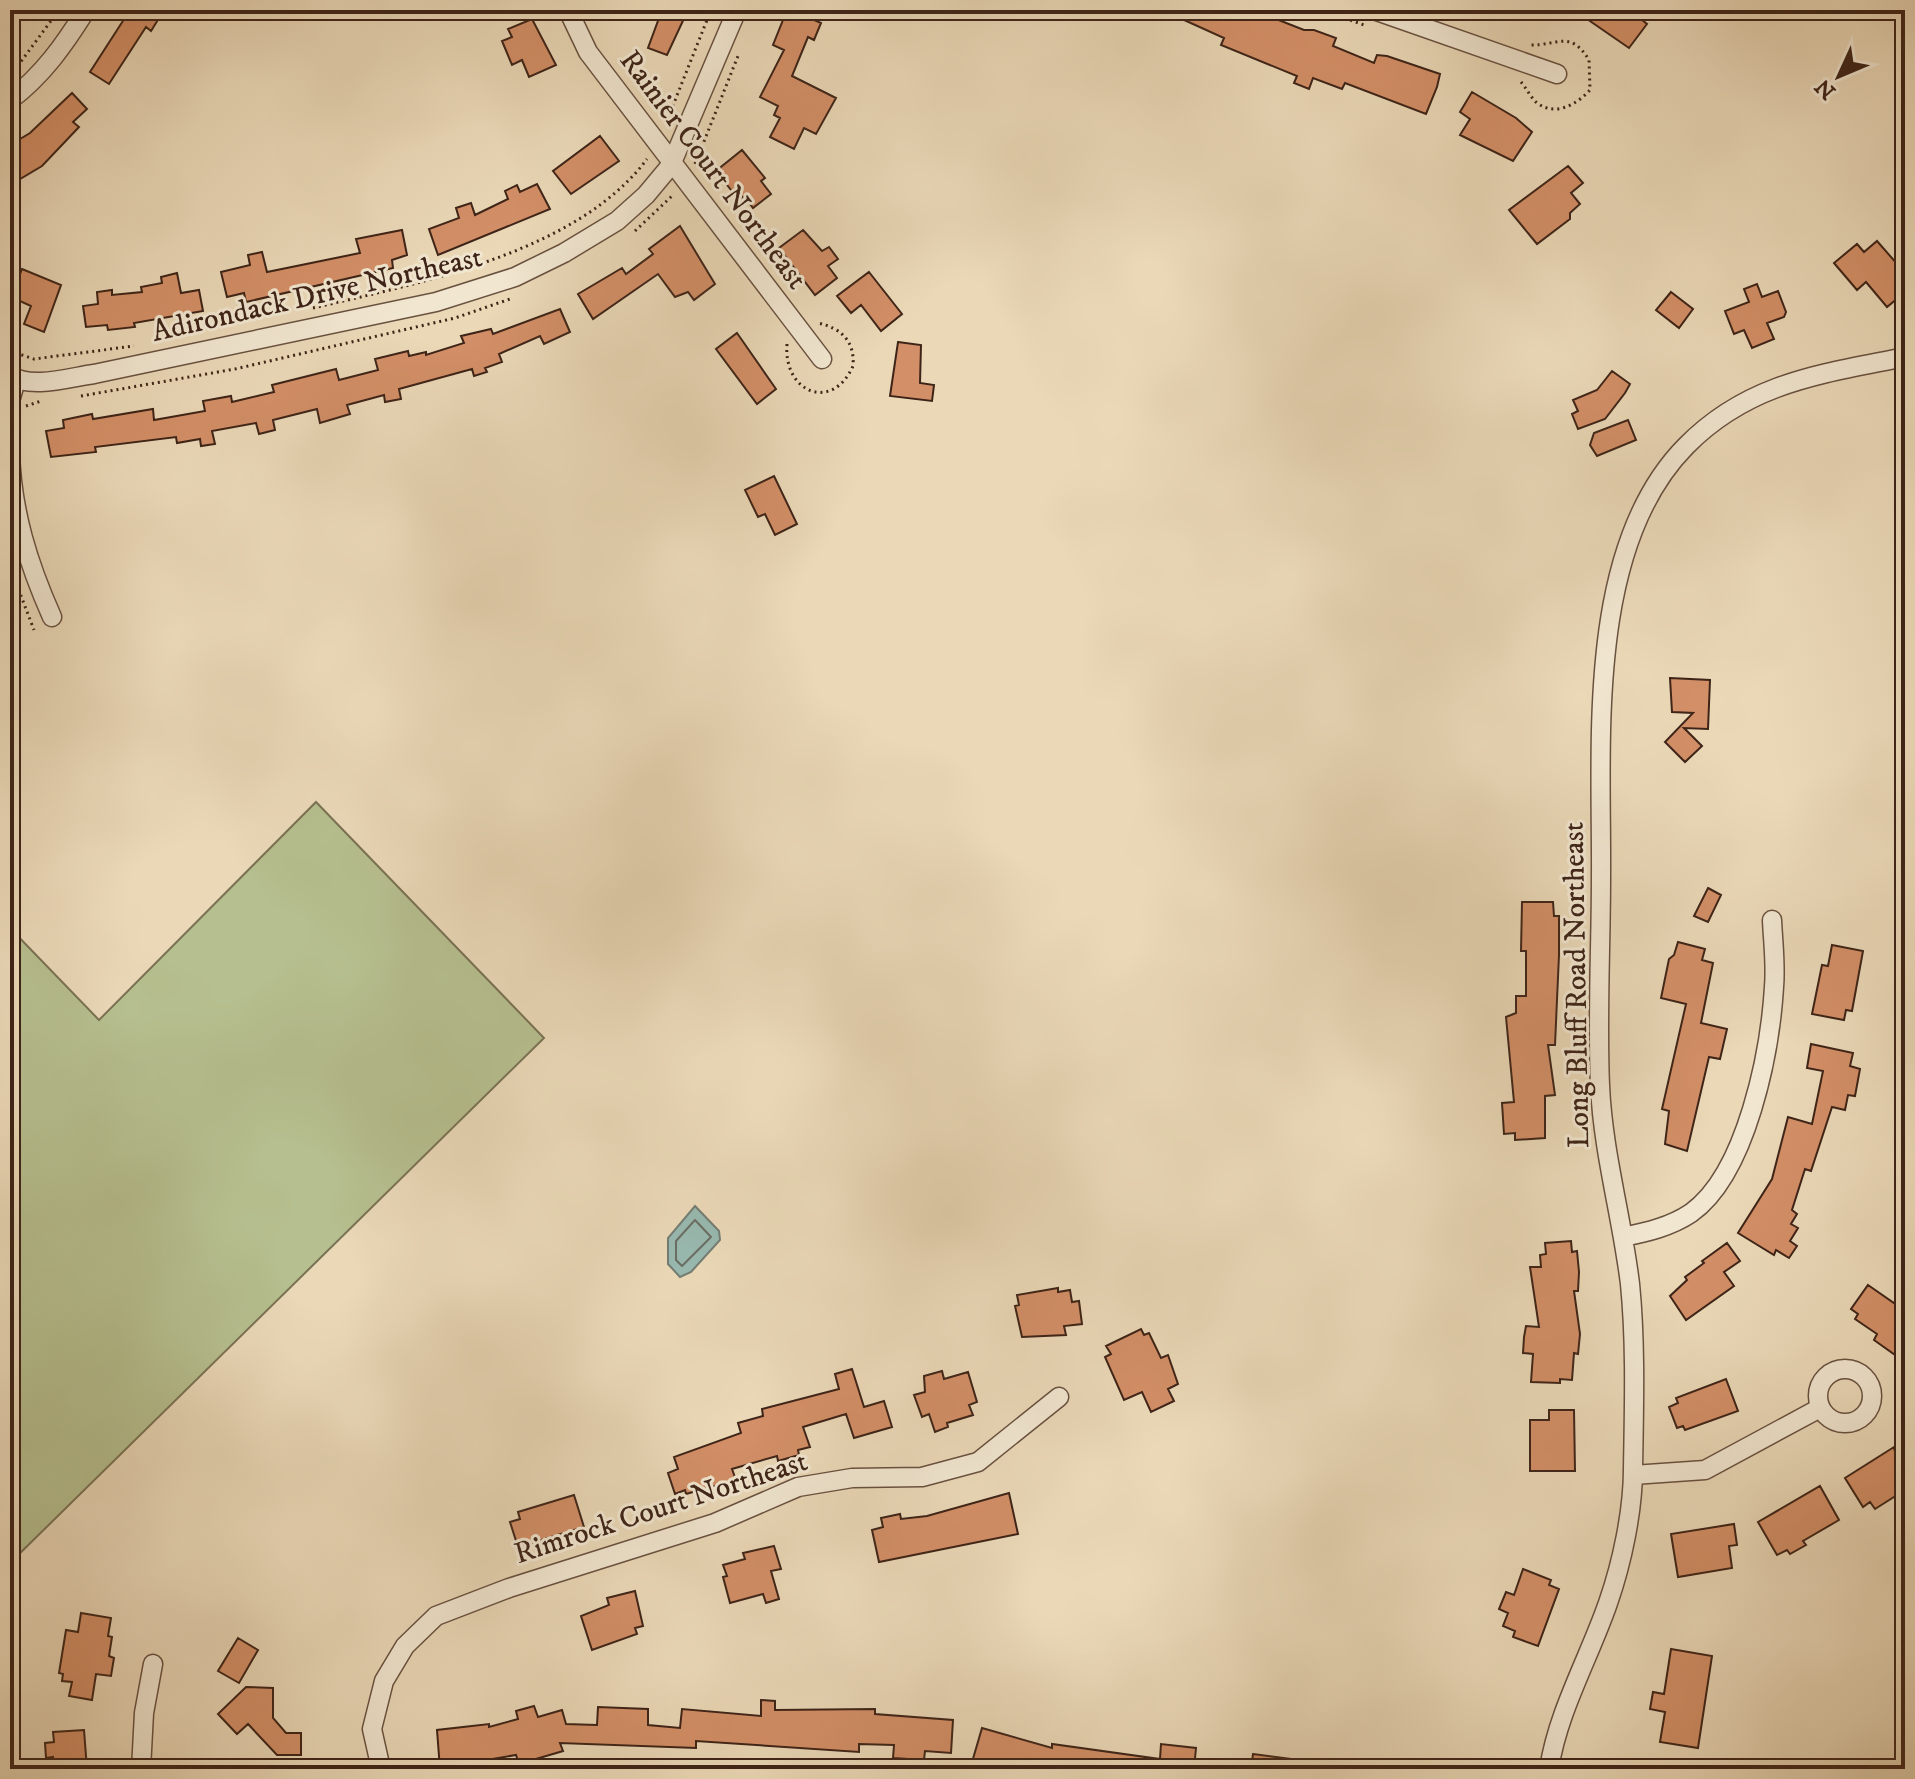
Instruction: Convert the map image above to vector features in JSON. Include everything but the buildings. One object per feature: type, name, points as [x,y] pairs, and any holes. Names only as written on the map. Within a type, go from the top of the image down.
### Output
[{"type":"street","points":[[10,100],[32,83],[62,50],[86,10]]},
{"type":"street","name":"Rainier Court Northeast","points":[[568,10],[588,52],[671,165],[822,359]]},
{"type":"street","name":"Adirondack Drive Northeast","points":[[13,378],[44,381],[125,368],[436,302],[515,277],[617,221],[646,195],[671,165],[737,10]]},
{"type":"street","points":[[1374,10],[1557,74]]},
{"type":"street","name":"Long Bluff Road Northeast","points":[[1549,1769],[1566,1706],[1609,1600],[1633,1475],[1630,1287],[1606,1155],[1600,1084],[1602,689],[1620,575],[1655,486],[1683,448],[1709,425],[1750,396],[1794,380],[1905,357]]},
{"type":"street","points":[[10,401],[13,378]]},
{"type":"street","points":[[10,453],[15,512],[31,569],[52,617]]},
{"type":"street","points":[[1623,1237],[1663,1228],[1693,1212],[1716,1189],[1736,1156],[1766,1044],[1775,987],[1772,920]]},
{"type":"street","name":"Rimrock Court Northeast","points":[[381,1769],[372,1729],[384,1681],[405,1646],[436,1616],[509,1588],[715,1523],[798,1487],[852,1478],[922,1477],[978,1462],[1059,1397]]},
{"type":"street","points":[[1633,1475],[1705,1470],[1820,1408]]},
{"type":"street","points":[[141,1769],[144,1713],[153,1664]]},
{"type":"path","points":[[10,75],[33,50],[59,10]]},
{"type":"path","points":[[666,123],[711,10]]},
{"type":"path","points":[[691,171],[739,55]]},
{"type":"path","points":[[303,310],[456,274],[517,250],[617,192],[649,156]]},
{"type":"path","points":[[10,351],[34,359],[135,346]]},
{"type":"path","points":[[10,567],[34,630]]},
{"type":"green space","points":[[316,802],[544,1038],[10,1563],[10,928],[99,1020]]},
{"type":"water","points":[[695,1206],[719,1231],[720,1240],[691,1272],[680,1277],[668,1264],[668,1238]]},
{"type":"water","points":[[1905,1665],[1905,1708],[1895,1703],[1895,1685]]}]
